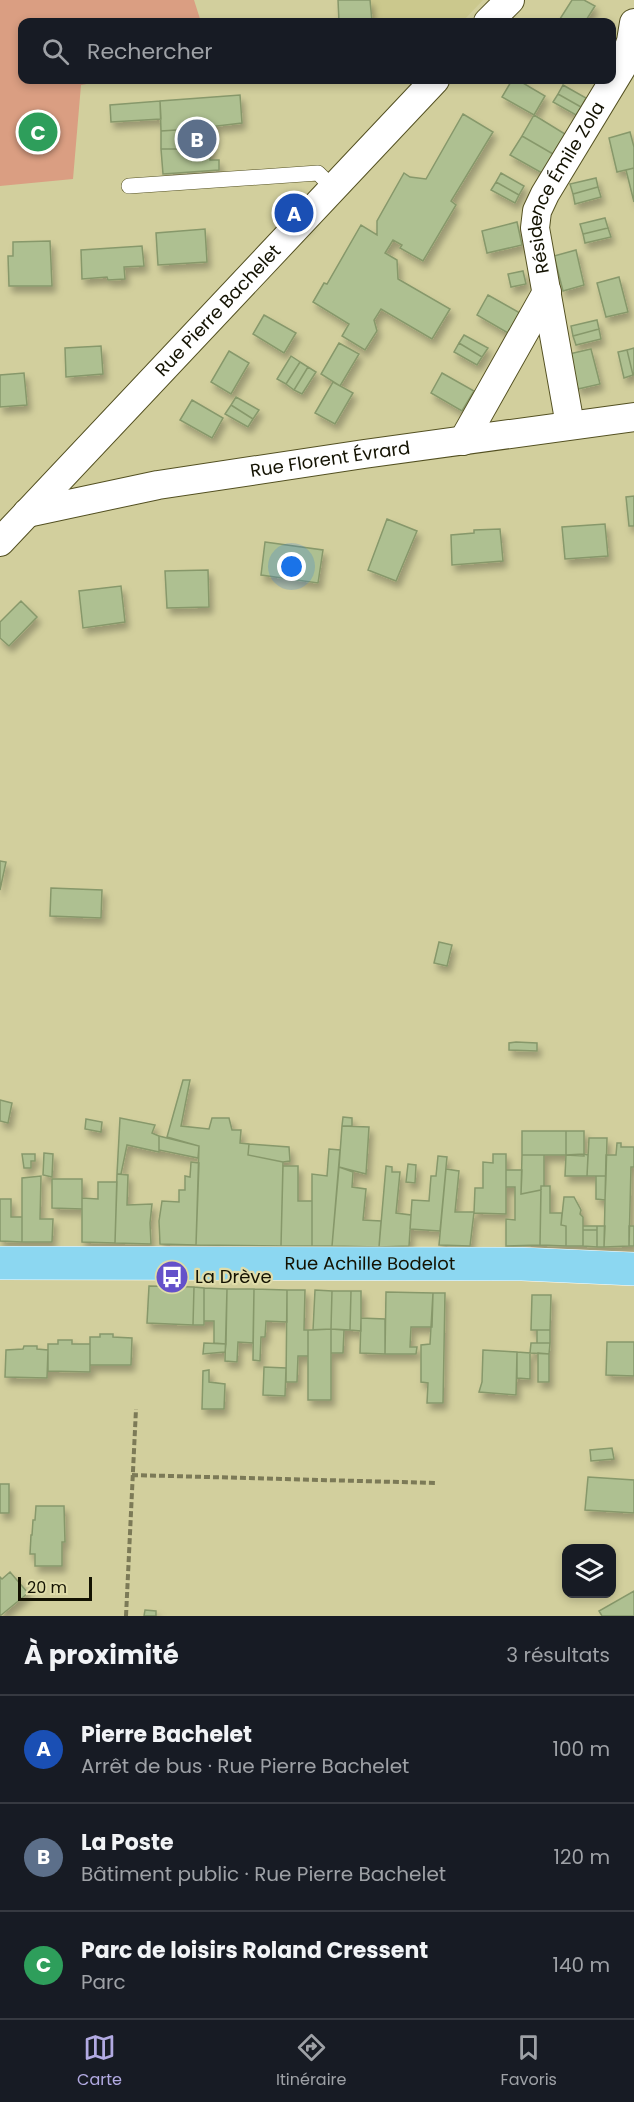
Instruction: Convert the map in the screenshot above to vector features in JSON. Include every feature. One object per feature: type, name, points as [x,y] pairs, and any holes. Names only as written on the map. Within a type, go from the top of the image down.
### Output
[{"type":"main road","name":"Rue Achille Bodelot","points":[[0,1263],[522,1264],[634,1269]]},
{"type":"street","points":[[492,18],[510,0]]},
{"type":"street","points":[[633,0],[634,7]]},
{"type":"street","name":"Résidence Émile Zola","points":[[616,77],[631,41],[634,22]]},
{"type":"street","name":"Rue Pierre Bachelet","points":[[0,542],[431,84]]},
{"type":"street","name":"Résidence Émile Zola","points":[[570,425],[535,228],[537,212],[545,194],[612,84]]},
{"type":"street","name":"Résidence Émile Zola","points":[[463,441],[548,292]]},
{"type":"street","name":"Rue Florent Évrard","points":[[27,513],[158,485],[634,417]]},
{"type":"lane","points":[[129,186],[318,173],[334,189]]},
{"type":"path","points":[[126,1616],[136,1409]]},
{"type":"path","points":[[132,1475],[436,1483]]},
{"type":"shaded area","points":[[0,0],[194,0],[200,18],[18,18],[18,84],[87,84],[81,85],[73,179],[0,186]]},
{"type":"shaded area","points":[[338,0],[483,0],[466,18],[339,18]]},
{"type":"building","points":[[338,0],[370,0],[372,18],[339,18]]},
{"type":"building","points":[[572,0],[584,0],[595,6],[588,18],[561,18]]},
{"type":"building","points":[[510,84],[525,84],[545,96],[534,115],[502,97]]},
{"type":"building","points":[[563,85],[586,98],[581,107],[558,94]]},
{"type":"building","points":[[558,94],[581,107],[576,115],[553,102]]},
{"type":"building","points":[[240,95],[242,123],[161,131],[160,101]]},
{"type":"building","points":[[160,101],[161,119],[111,122],[110,105]]},
{"type":"building","points":[[463,114],[493,132],[451,201],[456,205],[423,261],[400,248],[402,245],[393,240],[385,253],[397,260],[398,279],[450,309],[432,339],[381,309],[374,320],[377,331],[365,350],[342,336],[349,324],[313,302],[324,283],[327,284],[361,225],[377,235],[377,221],[404,173],[410,177],[426,179]]},
{"type":"building","points":[[534,115],[565,134],[553,154],[522,136]]},
{"type":"building","points":[[209,128],[210,149],[161,149],[161,131]]},
{"type":"building","points":[[630,132],[634,147],[634,168],[617,172],[609,138]]},
{"type":"building","points":[[522,136],[553,154],[542,173],[510,155]]},
{"type":"building","points":[[161,149],[210,149],[210,160],[219,160],[219,170],[163,174]]},
{"type":"building","points":[[634,168],[634,202],[626,170]]},
{"type":"building","points":[[501,173],[524,186],[519,195],[496,182]]},
{"type":"building","points":[[596,178],[598,187],[573,194],[570,184]]},
{"type":"building","points":[[496,182],[519,195],[515,203],[491,190]]},
{"type":"building","points":[[598,187],[601,197],[575,204],[573,194]]},
{"type":"building","points":[[605,218],[608,228],[583,234],[580,224]]},
{"type":"building","points":[[517,222],[522,245],[487,253],[482,231]]},
{"type":"building","points":[[608,228],[611,237],[585,243],[583,234]]},
{"type":"building","points":[[205,229],[207,262],[158,265],[156,233]]},
{"type":"building","points":[[50,241],[52,286],[9,286],[8,256],[13,256],[13,242]]},
{"type":"building","points":[[142,246],[144,266],[124,267],[125,279],[108,280],[107,277],[82,279],[81,250]]},
{"type":"building","points":[[576,250],[584,285],[563,291],[554,256]]},
{"type":"building","points":[[523,271],[526,284],[511,287],[508,274]]},
{"type":"building","points":[[619,277],[628,312],[606,317],[597,283]]},
{"type":"building","points":[[488,295],[520,313],[508,333],[477,315]]},
{"type":"building","points":[[264,315],[296,333],[284,353],[253,334]]},
{"type":"building","points":[[597,320],[599,329],[573,336],[571,326]]},
{"type":"building","points":[[599,329],[601,339],[576,345],[573,336]]},
{"type":"building","points":[[464,335],[488,348],[482,357],[459,343]]},
{"type":"building","points":[[339,343],[359,354],[340,386],[321,374]]},
{"type":"building","points":[[459,343],[482,357],[477,365],[454,352]]},
{"type":"building","points":[[101,346],[103,374],[66,377],[65,348]]},
{"type":"building","points":[[634,348],[634,375],[633,375],[627,350]]},
{"type":"building","points":[[591,349],[600,384],[578,389],[569,354]]},
{"type":"building","points":[[627,350],[633,375],[624,378],[618,352]]},
{"type":"building","points":[[229,351],[249,363],[231,394],[211,382]]},
{"type":"building","points":[[291,356],[300,362],[286,384],[277,379]]},
{"type":"building","points":[[300,362],[308,367],[294,390],[286,384]]},
{"type":"building","points":[[308,367],[316,372],[302,394],[294,390]]},
{"type":"building","points":[[24,373],[27,405],[0,407],[0,375]]},
{"type":"building","points":[[442,373],[474,391],[462,411],[431,393]]},
{"type":"building","points":[[333,382],[353,393],[335,424],[315,413]]},
{"type":"building","points":[[236,397],[259,410],[253,419],[231,405]]},
{"type":"building","points":[[192,400],[223,418],[212,438],[180,420]]},
{"type":"building","points":[[231,405],[253,419],[248,427],[225,414]]},
{"type":"building","points":[[634,496],[634,526],[629,526],[626,497]]},
{"type":"building","points":[[387,519],[417,531],[396,581],[368,570]]},
{"type":"building","points":[[605,524],[608,556],[565,559],[562,527]]},
{"type":"building","points":[[500,529],[503,561],[452,565],[451,535],[474,533],[474,530]]},
{"type":"building","points":[[265,542],[323,550],[318,583],[261,575]]},
{"type":"building","points":[[208,570],[209,607],[167,608],[165,571]]},
{"type":"building","points":[[121,586],[125,622],[83,628],[79,591]]},
{"type":"building","points":[[21,601],[37,617],[9,646],[0,638],[0,622]]},
{"type":"building","points":[[0,861],[6,862],[0,890]]},
{"type":"building","points":[[51,888],[102,890],[101,918],[50,916]]},
{"type":"building","points":[[439,942],[452,945],[447,966],[434,963]]},
{"type":"building","points":[[509,1043],[537,1043],[537,1051],[509,1050]]},
{"type":"building","points":[[183,1080],[190,1080],[181,1126],[209,1129],[212,1118],[229,1118],[232,1130],[241,1130],[240,1143],[249,1144],[248,1155],[283,1162],[281,1246],[196,1245],[199,1146],[167,1137]]},
{"type":"building","points":[[0,1100],[12,1103],[8,1123],[0,1121]]},
{"type":"building","points":[[343,1117],[352,1118],[352,1126],[342,1126]]},
{"type":"building","points":[[120,1118],[155,1125],[152,1133],[159,1136],[159,1152],[127,1145],[121,1174],[117,1174]]},
{"type":"building","points":[[86,1119],[102,1122],[101,1132],[85,1129]]},
{"type":"building","points":[[342,1126],[369,1127],[366,1174],[339,1167]]},
{"type":"building","points":[[522,1131],[566,1131],[566,1155],[522,1155]]},
{"type":"building","points":[[566,1131],[584,1131],[584,1156],[566,1155]]},
{"type":"building","points":[[159,1136],[199,1146],[198,1158],[159,1150]]},
{"type":"building","points":[[589,1138],[607,1138],[606,1176],[587,1176]]},
{"type":"building","points":[[617,1143],[621,1143],[621,1147],[634,1147],[634,1167],[631,1167],[629,1246],[604,1247],[606,1155],[616,1155]]},
{"type":"building","points":[[249,1144],[289,1147],[290,1161],[283,1162],[248,1155]]},
{"type":"building","points":[[329,1149],[340,1150],[332,1246],[312,1246],[312,1174],[327,1176]]},
{"type":"building","points":[[44,1153],[53,1154],[52,1177],[43,1175]]},
{"type":"building","points":[[22,1154],[35,1154],[35,1161],[31,1161],[31,1168],[24,1168]]},
{"type":"building","points":[[493,1154],[506,1154],[506,1214],[474,1213],[475,1188],[483,1188],[483,1162],[493,1163]]},
{"type":"building","points":[[522,1155],[544,1155],[544,1186],[541,1186],[541,1190],[521,1194]]},
{"type":"building","points":[[566,1155],[588,1155],[587,1176],[565,1176]]},
{"type":"building","points":[[438,1156],[447,1157],[440,1231],[410,1229],[412,1200],[429,1201],[431,1176],[436,1176]]},
{"type":"building","points":[[191,1162],[199,1163],[196,1245],[160,1244],[159,1221],[162,1201],[179,1202],[179,1190],[185,1190],[185,1176],[190,1177]]},
{"type":"building","points":[[408,1164],[416,1165],[415,1183],[406,1182]]},
{"type":"building","points":[[283,1166],[298,1166],[298,1201],[312,1201],[312,1246],[281,1246]]},
{"type":"building","points":[[386,1166],[392,1167],[392,1172],[400,1172],[396,1213],[411,1215],[409,1246],[379,1247]]},
{"type":"building","points":[[339,1167],[353,1172],[352,1187],[366,1189],[363,1220],[381,1221],[379,1247],[332,1246]]},
{"type":"building","points":[[446,1169],[459,1171],[455,1212],[474,1212],[470,1246],[439,1245]]},
{"type":"building","points":[[506,1170],[522,1170],[521,1194],[541,1190],[540,1245],[506,1246],[506,1219],[515,1220],[515,1187],[506,1187]]},
{"type":"building","points":[[117,1174],[128,1175],[127,1205],[152,1204],[151,1244],[115,1243]]},
{"type":"building","points":[[41,1176],[40,1219],[53,1219],[52,1242],[22,1242],[22,1178]]},
{"type":"building","points":[[596,1176],[606,1176],[605,1200],[596,1199]]},
{"type":"building","points":[[52,1179],[82,1179],[82,1209],[52,1208]]},
{"type":"building","points":[[98,1182],[117,1182],[115,1243],[82,1242],[82,1198],[98,1199]]},
{"type":"building","points":[[541,1186],[550,1186],[550,1213],[562,1213],[561,1225],[566,1226],[566,1246],[540,1245]]},
{"type":"building","points":[[564,1197],[574,1197],[581,1210],[583,1246],[566,1246],[566,1226],[561,1225]]},
{"type":"building","points":[[0,1199],[11,1199],[11,1217],[22,1217],[22,1242],[0,1241]]},
{"type":"building","points":[[583,1226],[597,1226],[597,1230],[583,1230]]},
{"type":"building","points":[[597,1226],[605,1226],[604,1247],[597,1247]]},
{"type":"building","points":[[629,1226],[634,1226],[634,1246],[629,1246]]},
{"type":"building","points":[[583,1230],[597,1230],[597,1247],[583,1246]]},
{"type":"building","points":[[149,1286],[194,1287],[193,1325],[147,1323]]},
{"type":"building","points":[[194,1287],[204,1288],[204,1325],[193,1325]]},
{"type":"building","points":[[204,1288],[227,1289],[226,1344],[214,1343],[214,1321],[204,1321]]},
{"type":"building","points":[[227,1289],[254,1289],[253,1343],[238,1342],[237,1362],[225,1361]]},
{"type":"building","points":[[254,1289],[287,1290],[287,1322],[266,1321],[265,1337],[261,1337],[260,1361],[253,1360]]},
{"type":"building","points":[[287,1290],[305,1290],[304,1330],[308,1330],[308,1356],[298,1356],[297,1382],[286,1382]]},
{"type":"building","points":[[315,1290],[332,1291],[331,1329],[313,1330]]},
{"type":"building","points":[[332,1291],[351,1291],[350,1330],[331,1329]]},
{"type":"building","points":[[351,1291],[361,1291],[361,1331],[350,1330]]},
{"type":"building","points":[[386,1292],[433,1293],[432,1327],[411,1327],[410,1347],[417,1347],[416,1354],[385,1354]]},
{"type":"building","points":[[433,1293],[445,1293],[443,1403],[427,1403],[428,1383],[421,1382],[421,1345],[430,1344]]},
{"type":"building","points":[[532,1295],[551,1295],[550,1330],[531,1330]]},
{"type":"building","points":[[361,1318],[385,1319],[385,1354],[360,1353]]},
{"type":"building","points":[[331,1329],[344,1330],[343,1353],[331,1353]]},
{"type":"building","points":[[331,1329],[331,1400],[308,1400],[308,1330]]},
{"type":"building","points":[[537,1330],[550,1330],[550,1343],[537,1343]]},
{"type":"building","points":[[100,1334],[132,1338],[131,1365],[90,1365],[90,1337],[100,1337]]},
{"type":"building","points":[[58,1340],[72,1340],[72,1344],[90,1344],[90,1372],[48,1371],[48,1344],[58,1344]]},
{"type":"building","points":[[607,1342],[634,1342],[634,1376],[606,1375]]},
{"type":"building","points":[[204,1343],[226,1344],[225,1352],[203,1354]]},
{"type":"building","points":[[531,1343],[550,1343],[549,1354],[530,1353]]},
{"type":"building","points":[[24,1346],[37,1346],[37,1349],[48,1350],[47,1378],[5,1377],[6,1350],[23,1349]]},
{"type":"building","points":[[483,1350],[517,1352],[516,1395],[479,1392],[482,1382]]},
{"type":"building","points":[[517,1352],[530,1353],[530,1379],[517,1378]]},
{"type":"building","points":[[538,1353],[549,1354],[549,1382],[538,1382]]},
{"type":"building","points":[[264,1367],[286,1368],[285,1396],[263,1395]]},
{"type":"building","points":[[209,1370],[209,1382],[225,1384],[224,1409],[202,1409],[203,1371]]},
{"type":"building","points":[[612,1448],[614,1459],[591,1461],[590,1450]]},
{"type":"building","points":[[588,1477],[634,1480],[634,1513],[585,1510]]},
{"type":"building","points":[[0,1484],[9,1484],[9,1513],[0,1513]]},
{"type":"building","points":[[36,1506],[64,1506],[65,1542],[62,1542],[62,1566],[35,1566],[35,1554],[30,1554]]},
{"type":"building","points":[[10,1572],[28,1593],[0,1616],[0,1577],[2,1579]]},
{"type":"building","points":[[634,1591],[634,1616],[602,1616],[599,1611]]},
{"type":"building","points":[[145,1610],[156,1611],[156,1616],[144,1616]]},
{"type":"place","name":"Parc de loisirs Roland Cressent","points":[[38,132]]},
{"type":"place","name":"La Poste","points":[[197,139]]},
{"type":"place","name":"Pierre Bachelet","points":[[294,213]]},
{"type":"place","name":"La Drève","points":[[172,1277]]}]
